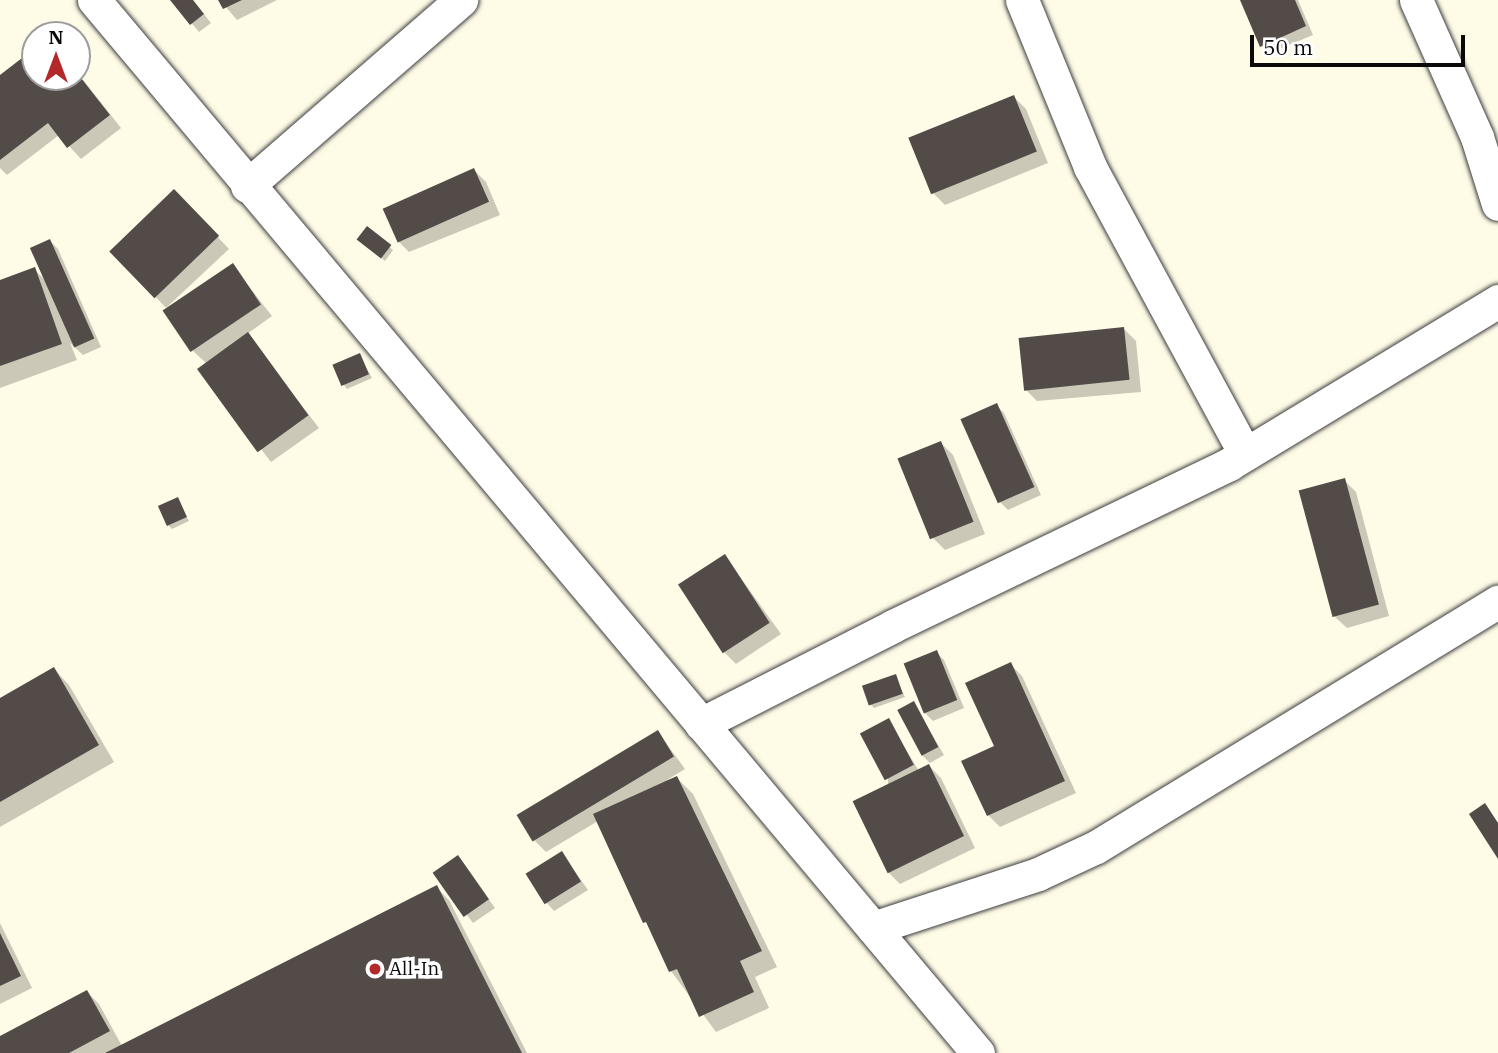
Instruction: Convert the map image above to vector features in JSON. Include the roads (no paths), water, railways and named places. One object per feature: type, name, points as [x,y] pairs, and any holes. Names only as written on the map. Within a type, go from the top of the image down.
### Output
[{"type":"street","points":[[94,0],[247,186],[978,1053]]},
{"type":"street","points":[[247,186],[461,0]]},
{"type":"street","points":[[1022,0],[1090,167],[1245,454]]},
{"type":"street","points":[[1416,0],[1477,137],[1498,204]]},
{"type":"street","points":[[701,724],[1245,454],[1498,301]]},
{"type":"street","points":[[873,928],[1038,874],[1096,847],[1498,602]]},
{"type":"place","name":"All-In","points":[[375,969]]}]
